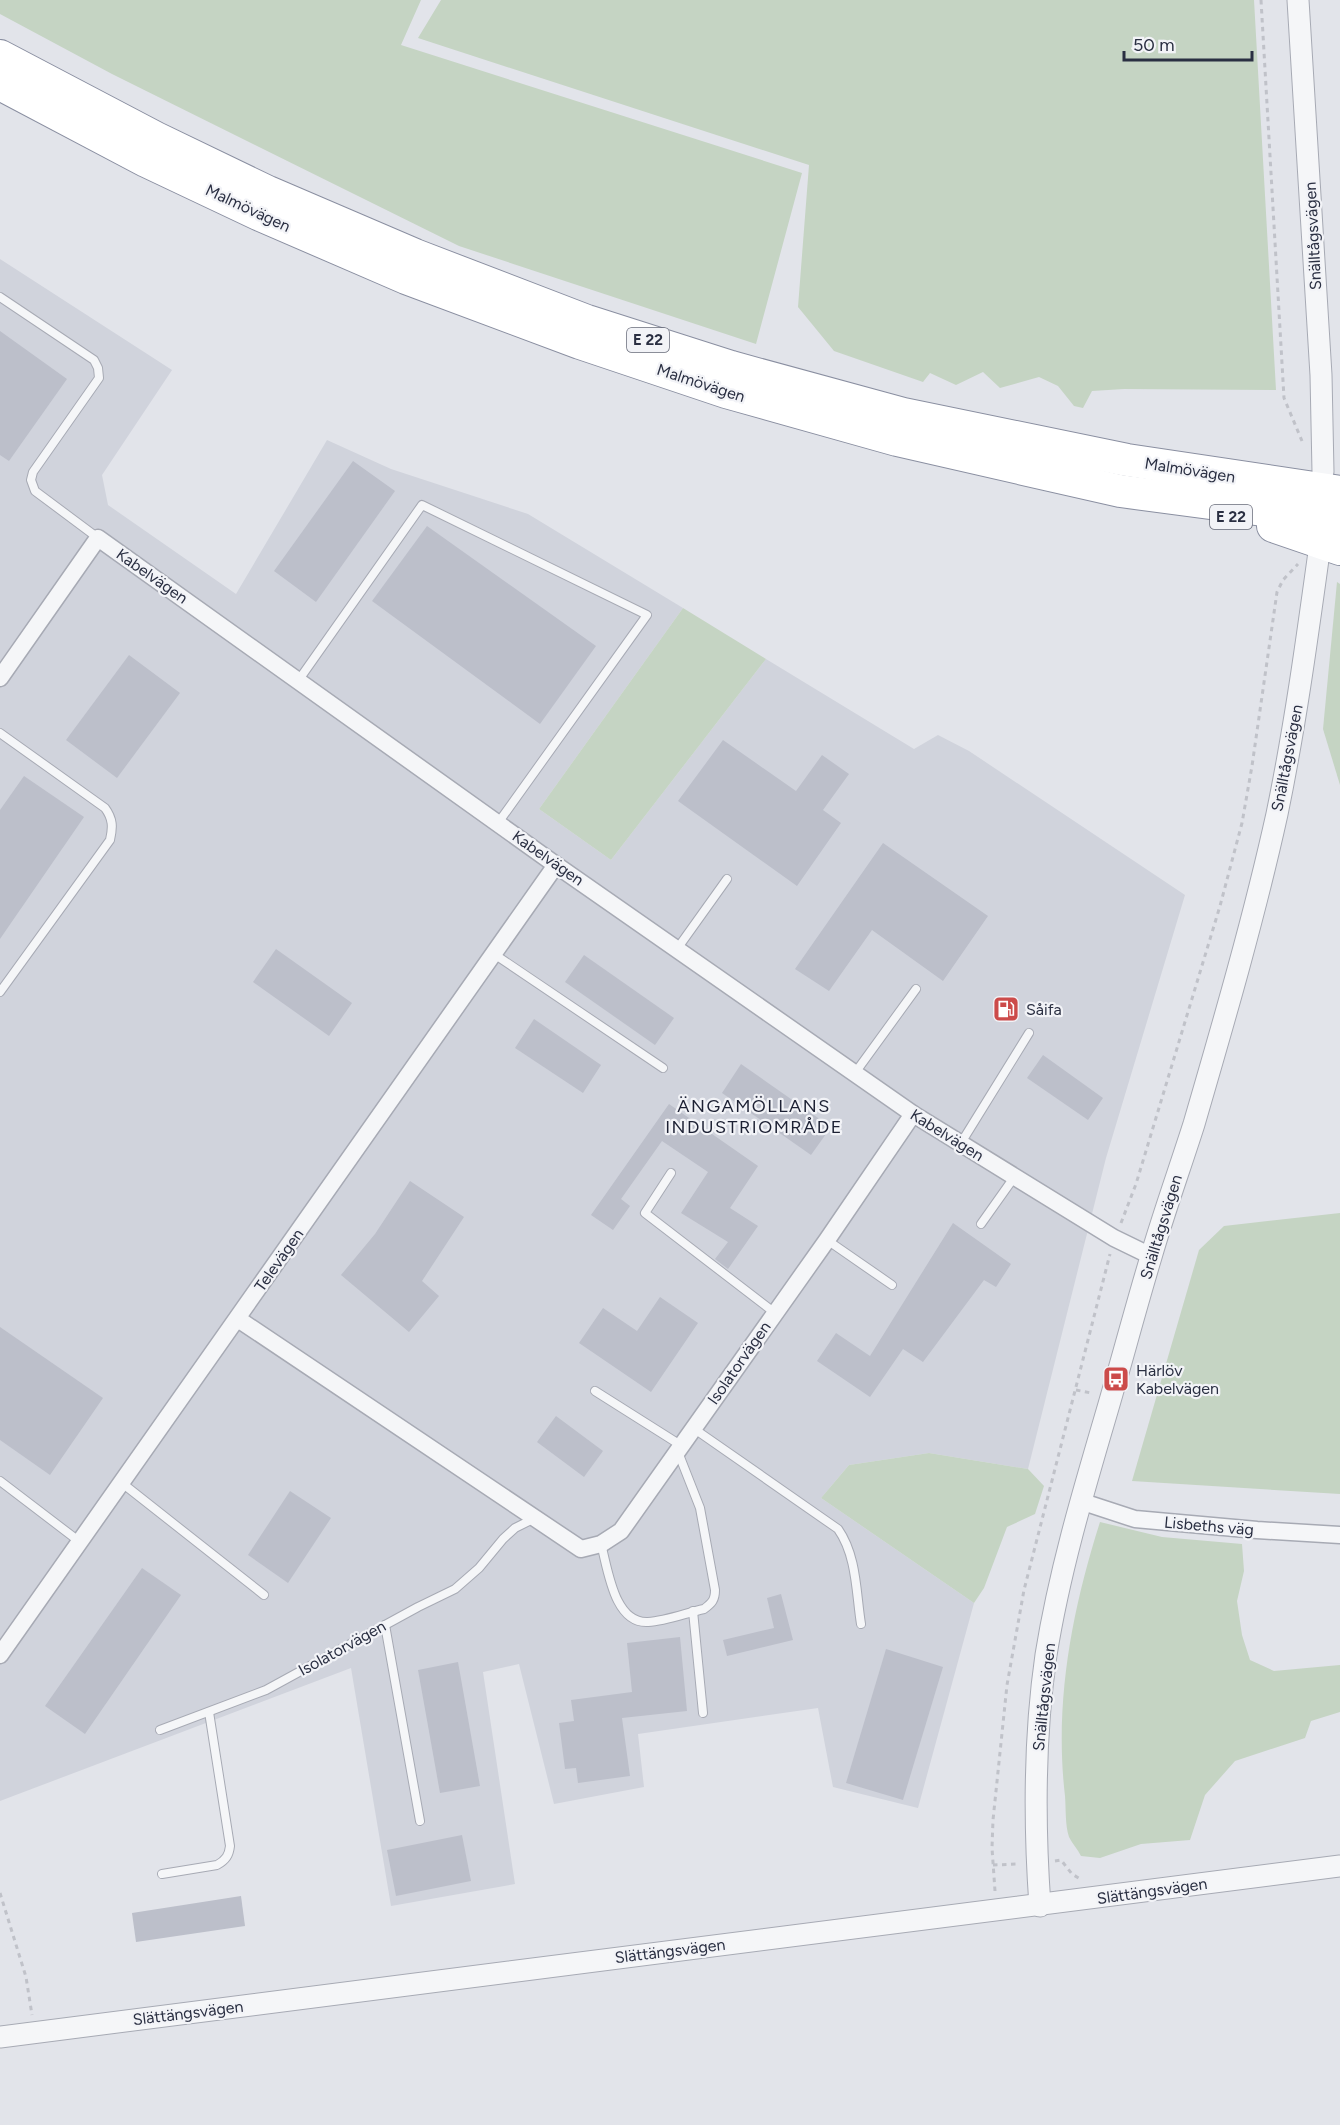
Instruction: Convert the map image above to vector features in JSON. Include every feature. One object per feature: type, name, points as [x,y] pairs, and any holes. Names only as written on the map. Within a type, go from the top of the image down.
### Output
[{"type":"highway","name":"Malmövägen","points":[[0,56],[156,138],[268,192],[415,255],[598,324],[741,370],[903,414],[1127,460],[1331,482]]},
{"type":"highway","name":"Malmövägen","points":[[0,84],[146,161],[258,214],[406,278],[491,311],[726,392],[897,440],[1120,491],[1340,520]]},
{"type":"highway","name":"E 22","points":[[1120,491],[1285,529],[1329,550]]},
{"type":"street","name":"Snälltågsvägen","points":[[1298,0],[1321,375],[1331,482]]},
{"type":"street","points":[[0,678],[98,538]]},
{"type":"street","name":"Kabelvägen","points":[[98,538],[556,865],[913,1114],[1114,1238],[1151,1256]]},
{"type":"street","name":"Snälltågsvägen","points":[[1040,1905],[1036,1792],[1038,1740],[1046,1657],[1058,1590],[1080,1501],[1246,940],[1274,824],[1329,550]]},
{"type":"street","name":"Televägen","points":[[0,1655],[556,865]]},
{"type":"street","name":"Isolatorvägen","points":[[601,1544],[621,1531],[827,1240],[913,1114]]},
{"type":"street","points":[[238,1318],[581,1548],[601,1544]]},
{"type":"street","name":"Lisbeths väg","points":[[1080,1501],[1135,1519],[1257,1530],[1340,1534]]},
{"type":"street","name":"Slättängsvägen","points":[[0,2037],[1340,1866]]},
{"type":"lane","points":[[0,297],[94,360],[98,368],[99,378],[33,472],[32,480],[35,491],[98,538]]},
{"type":"lane","points":[[298,681],[422,505],[647,615],[498,823]]},
{"type":"lane","points":[[0,733],[105,808],[111,817],[113,829],[110,840],[0,992]]},
{"type":"lane","points":[[677,949],[727,879]]},
{"type":"lane","points":[[494,954],[663,1068]]},
{"type":"lane","points":[[855,1073],[916,989]]},
{"type":"lane","points":[[960,1143],[1029,1033]]},
{"type":"lane","points":[[671,1173],[645,1214],[775,1313]]},
{"type":"lane","points":[[981,1224],[1015,1176]]},
{"type":"lane","points":[[827,1240],[892,1285]]},
{"type":"lane","points":[[595,1391],[680,1449],[700,1508],[715,1599],[704,1609],[647,1622],[627,1615],[619,1606],[601,1544]]},
{"type":"lane","points":[[693,1428],[838,1529],[848,1542],[852,1557],[861,1624]]},
{"type":"lane","points":[[0,1481],[80,1542]]},
{"type":"lane","points":[[122,1483],[264,1595]]},
{"type":"lane","name":"Isolatorvägen","points":[[160,1730],[266,1690],[418,1606],[455,1589],[479,1568],[509,1533],[536,1518]]},
{"type":"lane","points":[[693,1611],[703,1713]]},
{"type":"lane","points":[[385,1625],[420,1821]]},
{"type":"lane","points":[[162,1874],[217,1865],[224,1862],[229,1854],[231,1846],[209,1712]]},
{"type":"path","points":[[1261,0],[1284,398],[1306,447]]},
{"type":"path","points":[[1076,1390],[1091,1393]]},
{"type":"path","points":[[993,1865],[1037,1862]]},
{"type":"path","points":[[0,1893],[26,1977],[34,2033]]},
{"type":"shaded area","points":[[0,259],[172,370],[102,475],[108,505],[236,594],[327,440],[391,469],[528,514],[683,608],[539,809],[611,860],[766,659],[914,749],[938,735],[969,751],[1185,895],[1106,1158],[1028,1469],[929,1453],[849,1465],[821,1498],[974,1603],[918,1808],[833,1787],[818,1708],[638,1734],[644,1787],[554,1804],[519,1664],[483,1672],[515,1884],[391,1906],[351,1668],[0,1801]]},
{"type":"green space","points":[[0,0],[421,0],[401,45],[802,173],[756,344],[459,246],[112,74],[0,14]]},
{"type":"green space","points":[[441,0],[1254,0],[1276,390],[1124,389],[1092,391],[1083,408],[1074,406],[1058,386],[1039,377],[1000,388],[983,372],[956,385],[930,373],[923,382],[834,351],[798,307],[809,165],[418,38]]},
{"type":"green space","points":[[1337,582],[1340,584],[1340,785],[1323,729]]},
{"type":"green space","points":[[683,608],[766,659],[611,860],[539,809]]},
{"type":"green space","points":[[1340,1213],[1340,1494],[1132,1481],[1199,1250],[1224,1226]]},
{"type":"green space","points":[[929,1453],[1028,1469],[1044,1486],[1035,1514],[1007,1527],[984,1588],[974,1603],[821,1498],[849,1465]]},
{"type":"green space","points":[[1100,1522],[1162,1537],[1242,1544],[1244,1571],[1237,1601],[1242,1635],[1250,1660],[1274,1671],[1340,1665],[1340,1712],[1311,1721],[1305,1738],[1235,1761],[1205,1795],[1190,1840],[1141,1844],[1100,1858],[1081,1856],[1069,1837],[1062,1761],[1062,1726],[1068,1657],[1074,1623]]},
{"type":"building","points":[[0,331],[67,379],[9,461],[0,455]]},
{"type":"building","points":[[353,461],[395,491],[316,602],[274,571]]},
{"type":"building","points":[[427,526],[596,646],[540,724],[372,601]]},
{"type":"building","points":[[129,655],[180,693],[117,778],[66,740]]},
{"type":"building","points":[[723,740],[796,791],[822,755],[849,774],[823,810],[841,823],[797,886],[678,801]]},
{"type":"building","points":[[24,776],[84,817],[0,939],[0,810]]},
{"type":"building","points":[[883,843],[988,916],[943,981],[872,930],[829,991],[795,969]]},
{"type":"building","points":[[276,949],[352,1003],[329,1036],[253,982]]},
{"type":"building","points":[[584,955],[674,1018],[655,1045],[565,982]]},
{"type":"building","points":[[534,1019],[601,1065],[583,1093],[515,1048]]},
{"type":"building","points":[[1043,1055],[1103,1098],[1088,1120],[1027,1078]]},
{"type":"building","points":[[741,1064],[831,1127],[811,1155],[722,1093]]},
{"type":"building","points":[[669,1104],[758,1166],[730,1208],[758,1226],[728,1269],[715,1259],[728,1242],[681,1213],[708,1172],[662,1141],[621,1199],[630,1206],[613,1230],[591,1215]]},
{"type":"building","points":[[410,1181],[464,1217],[422,1281],[439,1296],[409,1332],[341,1275],[375,1234]]},
{"type":"building","points":[[953,1223],[1011,1264],[996,1287],[984,1280],[923,1362],[903,1349],[870,1397],[817,1361],[836,1333],[870,1356]]},
{"type":"building","points":[[660,1297],[698,1323],[651,1392],[579,1343],[603,1308],[637,1331]]},
{"type":"building","points":[[0,1327],[103,1398],[50,1475],[0,1440]]},
{"type":"building","points":[[556,1416],[603,1451],[584,1477],[537,1442]]},
{"type":"building","points":[[290,1491],[331,1518],[288,1583],[248,1555]]},
{"type":"building","points":[[142,1568],[181,1595],[85,1734],[45,1706]]},
{"type":"building","points":[[781,1594],[793,1640],[727,1656],[723,1640],[774,1628],[767,1598]]},
{"type":"building","points":[[680,1637],[687,1711],[622,1718],[630,1776],[578,1783],[576,1768],[565,1769],[559,1723],[574,1721],[571,1700],[632,1692],[627,1643]]},
{"type":"building","points":[[886,1649],[943,1667],[903,1800],[846,1783]]},
{"type":"building","points":[[458,1662],[480,1786],[440,1793],[418,1670]]},
{"type":"building","points":[[462,1835],[471,1881],[396,1896],[387,1850]]},
{"type":"building","points":[[241,1896],[245,1926],[136,1942],[132,1913]]},
{"type":"place","name":"Såifa","points":[[1006,1009]]},
{"type":"place","name":"Härlöv Kabelvägen","points":[[1116,1379]]},
{"type":"district","name":"ÄNGAMÖLLANS INDUSTRIOMRÅDE","points":[[754,1116]]}]
